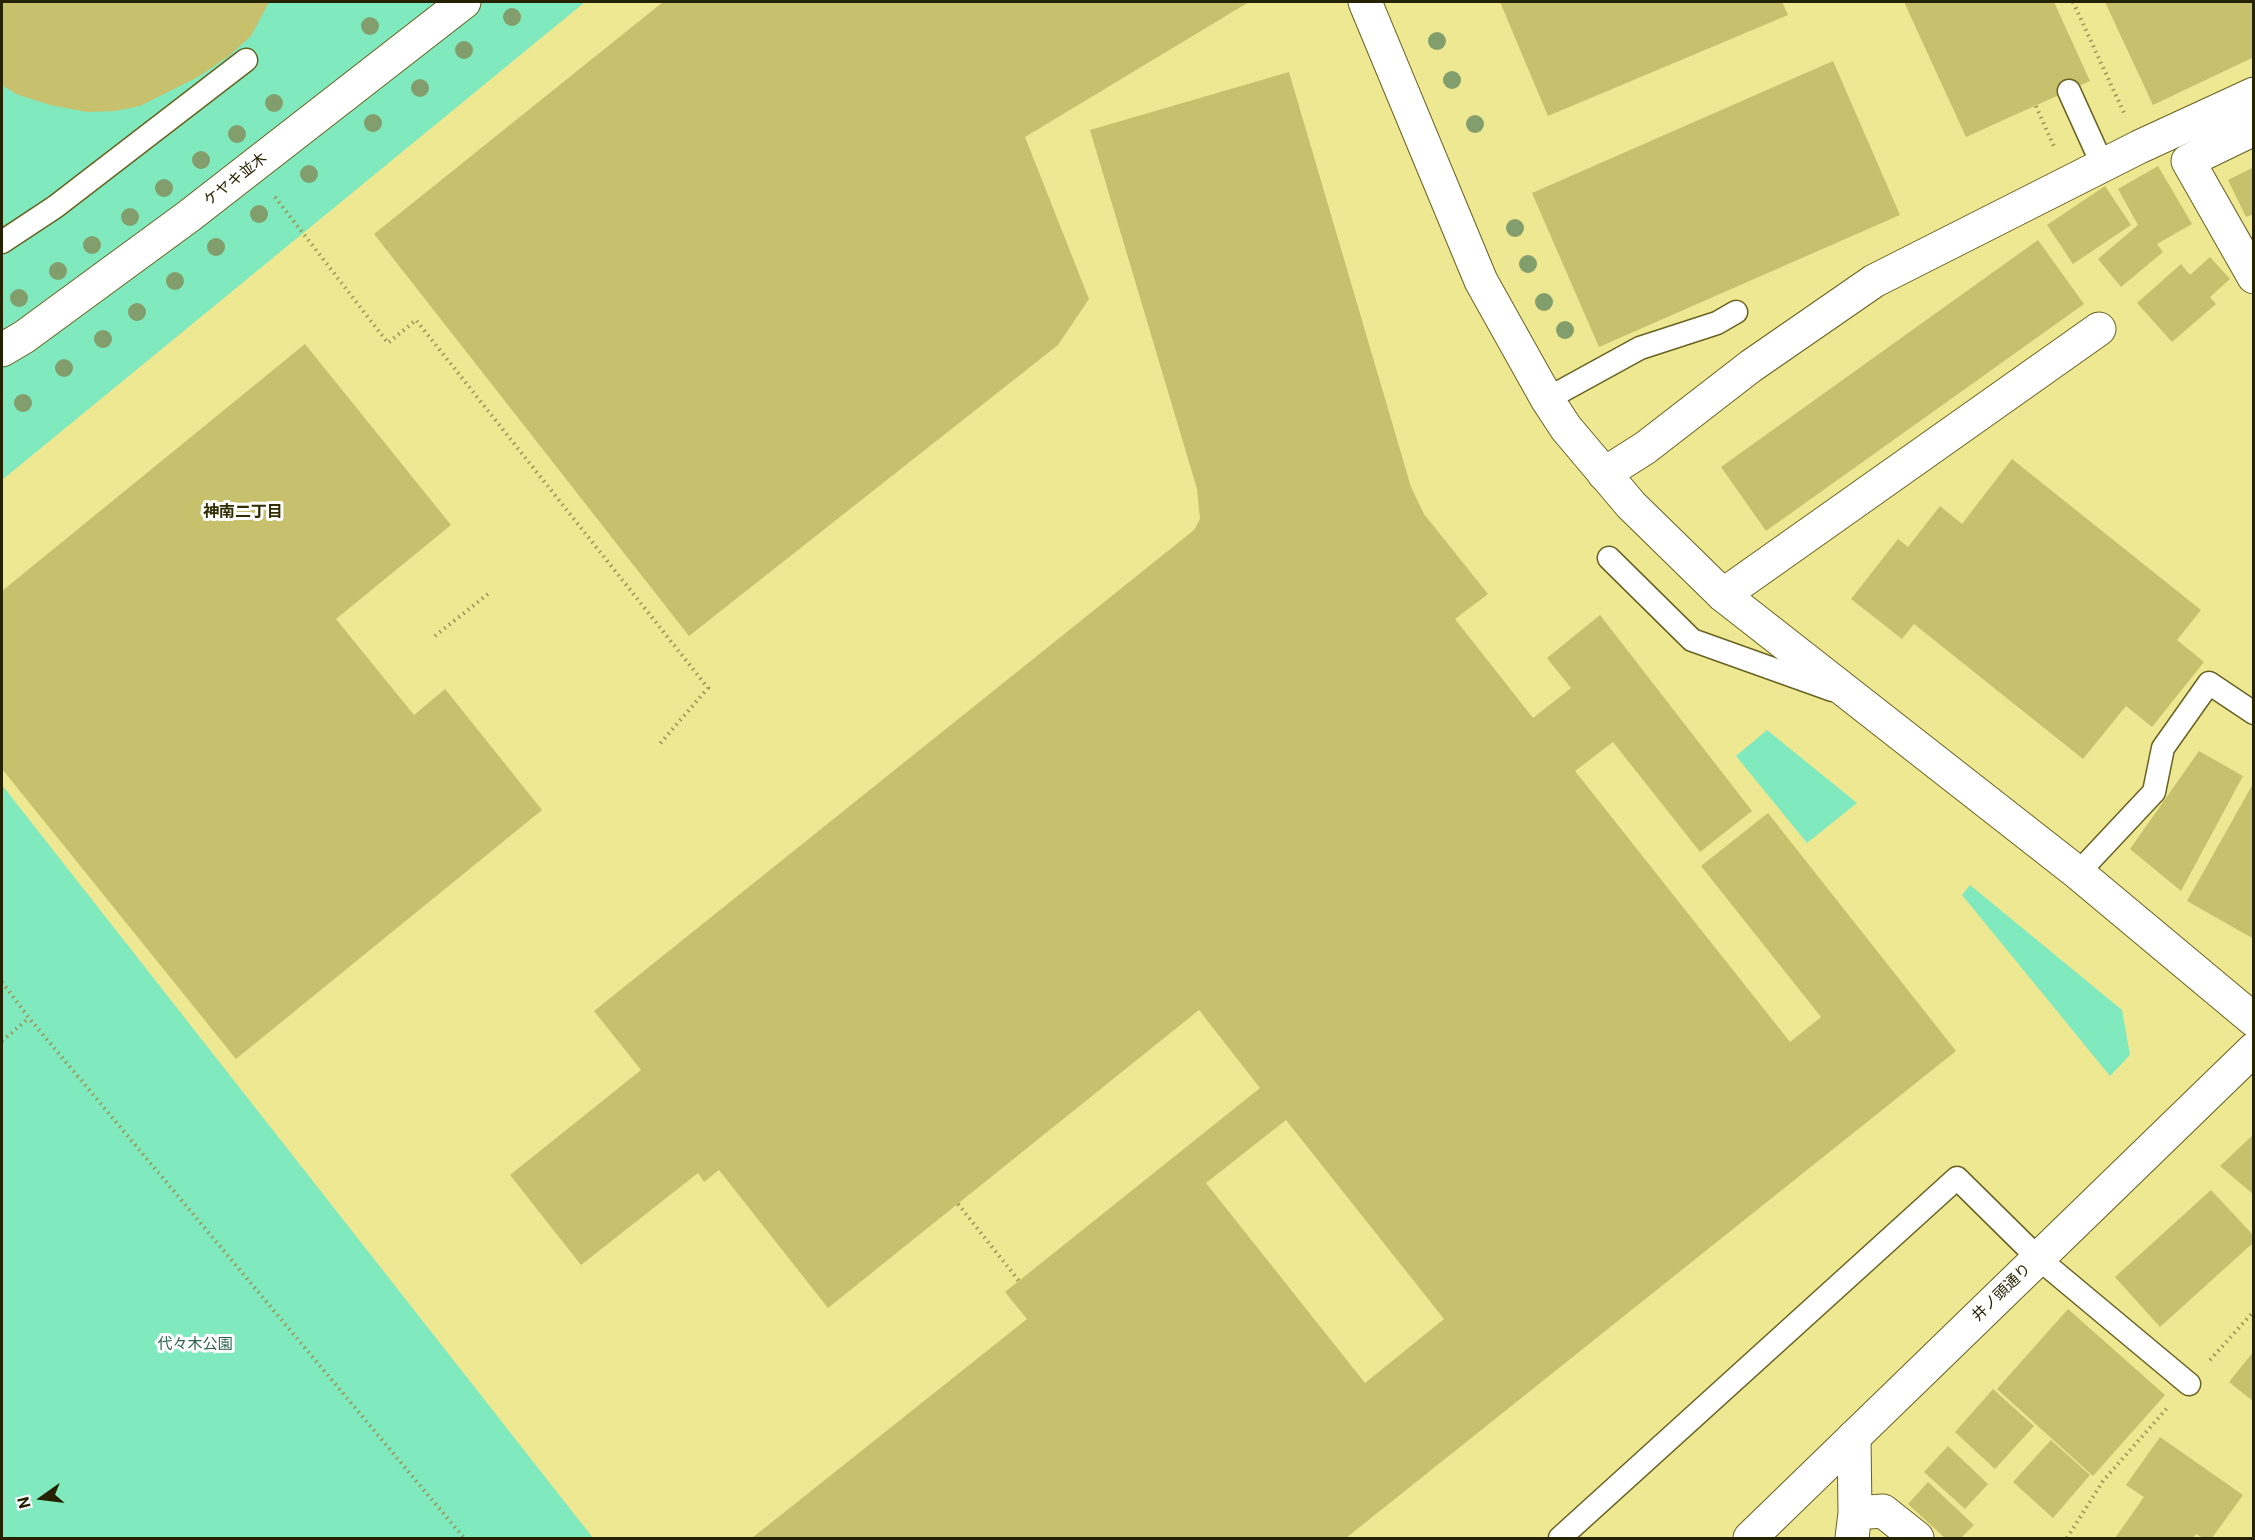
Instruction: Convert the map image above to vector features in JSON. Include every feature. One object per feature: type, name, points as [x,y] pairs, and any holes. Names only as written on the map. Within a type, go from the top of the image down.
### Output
[{"type":"street","name":"ケヤキ並木","points":[[2,350],[63,308],[252,167],[464,2]]},
{"type":"street","points":[[1365,2],[1481,281],[1547,399],[1566,428],[1631,506],[1723,595],[2078,873],[2253,1020]]},
{"type":"street","points":[[1604,474],[1645,448],[1751,366],[1874,281],[2139,147],[2253,94]]},
{"type":"street","points":[[2253,129],[2188,161],[2253,277]]},
{"type":"street","points":[[1723,595],[2099,329]]},
{"type":"street","name":"井ノ頭通り","points":[[1750,1539],[2253,1049]]},
{"type":"street","points":[[1854,1437],[1853,1526],[1883,1511],[1917,1539]]},
{"type":"lane","points":[[2,242],[55,207],[246,60]]},
{"type":"lane","points":[[2069,91],[2103,166]]},
{"type":"lane","points":[[1547,399],[1640,348],[1717,323],[1736,312]]},
{"type":"lane","points":[[1609,558],[1692,640],[1853,697]]},
{"type":"lane","points":[[2078,873],[2154,792],[2163,748],[2209,683],[2253,712]]},
{"type":"lane","points":[[1560,1539],[1957,1178],[2038,1258],[2189,1384]]},
{"type":"path","points":[[2073,2],[2139,147]]},
{"type":"path","points":[[2036,106],[2058,154]]},
{"type":"path","points":[[252,167],[388,343],[416,320],[708,688],[658,746]]},
{"type":"path","points":[[435,636],[488,594]]},
{"type":"path","points":[[2,982],[29,1018],[465,1539]]},
{"type":"path","points":[[2,1041],[29,1018]]},
{"type":"path","points":[[958,1204],[1019,1281]]},
{"type":"path","points":[[2067,1539],[2103,1481],[2253,1311]]},
{"type":"green space","points":[[2,2],[585,2],[2,480]]},
{"type":"green space","points":[[1767,730],[1857,803],[1807,843],[1736,756]]},
{"type":"green space","name":"代々木公園","points":[[2,785],[593,1538],[2,1538]]},
{"type":"green space","points":[[1970,885],[2122,1010],[2130,1055],[2110,1076],[1962,895]]},
{"type":"building","points":[[2,2],[269,2],[251,36],[229,56],[198,77],[140,106],[115,111],[87,112],[50,105],[16,94],[2,85]]},
{"type":"building","points":[[663,2],[1249,2],[1025,137],[1089,299],[1058,345],[689,636],[374,234]]},
{"type":"building","points":[[1500,2],[1782,2],[1788,15],[1548,116]]},
{"type":"building","points":[[1904,2],[2054,2],[2090,81],[1966,137]]},
{"type":"building","points":[[2105,2],[2254,2],[2254,57],[2153,105]]},
{"type":"building","points":[[1833,61],[1900,215],[1599,347],[1532,193]]},
{"type":"building","points":[[1289,72],[1411,487],[1424,514],[1488,594],[1455,619],[1533,718],[1571,688],[1547,658],[1600,615],[1752,811],[1700,852],[1613,742],[1575,771],[1790,1042],[1821,1017],[1701,866],[1768,813],[1956,1051],[1346,1538],[752,1538],[1027,1319],[1005,1292],[1260,1088],[1199,1010],[828,1308],[719,1170],[704,1182],[698,1173],[581,1265],[510,1175],[641,1070],[594,1011],[1194,530],[1200,519],[1197,489],[1090,130]],"holes":[[[1286,1120],[1444,1319],[1365,1383],[1206,1183]]]},
{"type":"building","points":[[2158,166],[2192,224],[2157,244],[2163,252],[2121,287],[2098,259],[2138,225],[2118,189]]},
{"type":"building","points":[[2254,167],[2254,214],[2246,217],[2228,180]]},
{"type":"building","points":[[2105,186],[2131,225],[2073,264],[2047,225]]},
{"type":"building","points":[[2038,240],[2084,304],[1766,531],[1721,467]]},
{"type":"building","points":[[2210,257],[2230,279],[2210,297],[2216,304],[2172,342],[2137,303],[2181,264],[2190,275]]},
{"type":"building","points":[[305,344],[451,525],[336,619],[414,715],[445,689],[542,810],[236,1059],[2,769],[2,591]]},
{"type":"building","points":[[2012,459],[2201,610],[2177,640],[2204,662],[2152,727],[2126,706],[2083,759],[1914,624],[1902,639],[1851,599],[1898,539],[1908,547],[1940,506],[1962,524]]},
{"type":"building","points":[[2199,751],[2243,776],[2181,891],[2130,849]]},
{"type":"building","points":[[2254,782],[2254,939],[2187,901]]},
{"type":"building","points":[[2254,1134],[2254,1195],[2220,1166]]},
{"type":"building","points":[[2211,1190],[2254,1236],[2254,1242],[2160,1327],[2115,1277]]},
{"type":"building","points":[[2068,1309],[2165,1395],[2093,1476],[1997,1389]]},
{"type":"building","points":[[2254,1351],[2254,1402],[2229,1382]]},
{"type":"building","points":[[1993,1389],[2034,1426],[1995,1469],[1955,1432]]},
{"type":"building","points":[[2160,1437],[2243,1495],[2212,1538],[2203,1538],[2196,1534],[2193,1538],[2115,1538],[2144,1497],[2126,1485]]},
{"type":"building","points":[[2051,1440],[2090,1475],[2053,1518],[2013,1482]]},
{"type":"building","points":[[1948,1446],[1988,1484],[1965,1509],[1924,1472]]},
{"type":"building","points":[[1928,1482],[1974,1525],[1961,1538],[1945,1538],[1908,1504]]},
{"type":"district","name":"神南二丁目","points":[[243,513]]}]
